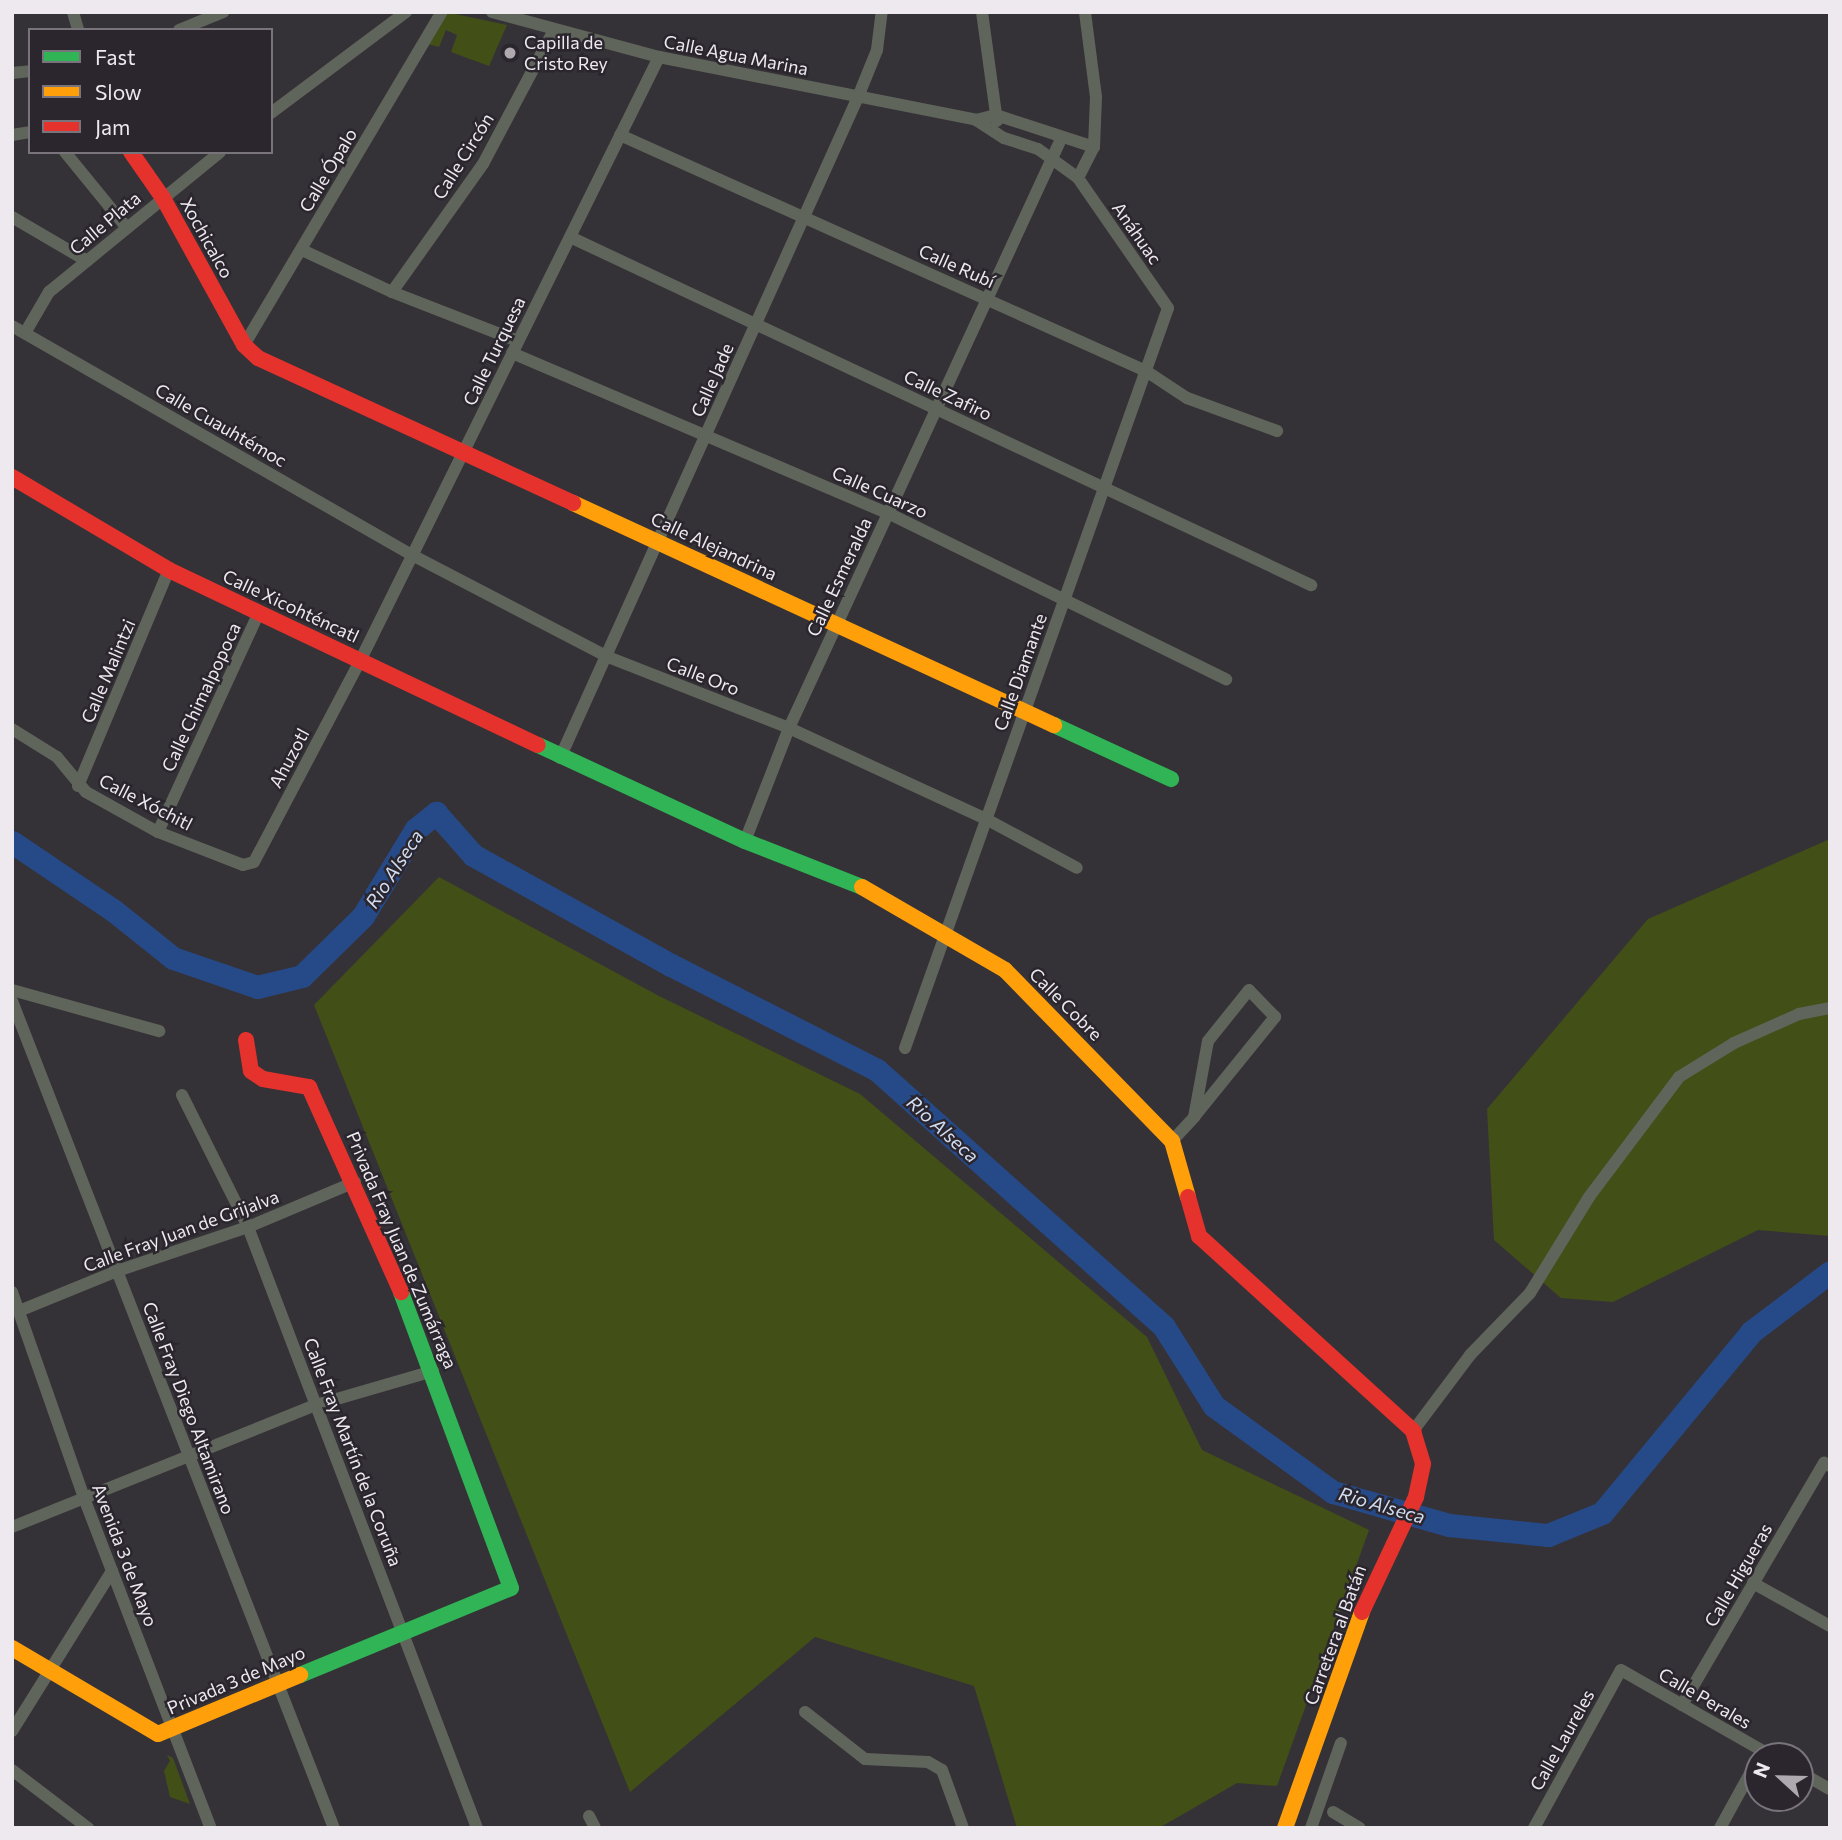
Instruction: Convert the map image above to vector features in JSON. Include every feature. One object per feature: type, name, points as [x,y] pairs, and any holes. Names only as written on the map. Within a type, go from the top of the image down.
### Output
[{"type":"street","points":[[184,28],[223,12]]},
{"type":"street","points":[[273,111],[405,12]]},
{"type":"street","name":"Calle Ópalo","points":[[244,345],[442,12]]},
{"type":"street","name":"Calle Agua Marina","points":[[492,12],[553,32],[659,57],[976,120],[998,135],[1038,149],[1078,178]]},
{"type":"street","name":"Calle Jade","points":[[560,758],[608,657],[858,97],[877,50],[882,12]]},
{"type":"street","points":[[982,12],[998,135]]},
{"type":"street","points":[[1078,178],[1094,147],[1096,97],[1085,12]]},
{"type":"street","name":"Calle Circón","points":[[392,292],[483,164],[553,32]]},
{"type":"street","name":"Calle Turquesa","points":[[360,659],[659,57]]},
{"type":"street","points":[[996,115],[1061,139],[1094,147]]},
{"type":"street","name":"Calle Agua Marina","points":[[976,120],[996,115]]},
{"type":"street","name":"Calle Rubí","points":[[620,135],[1146,371],[1187,398],[1277,430]]},
{"type":"street","name":"Calle Esmeralda","points":[[745,841],[789,728],[1061,139]]},
{"type":"street","points":[[67,154],[127,228]]},
{"type":"street","name":"Xochicalco","points":[[132,154],[163,198],[244,345]]},
{"type":"street","name":"Calle Plata","points":[[25,333],[49,292],[218,154]]},
{"type":"street","name":"Anáhuac","points":[[1078,178],[1168,308]]},
{"type":"street","points":[[12,217],[87,261]]},
{"type":"street","name":"Calle Zafiro","points":[[570,237],[1311,585]]},
{"type":"street","points":[[302,250],[392,292],[518,341]]},
{"type":"street","name":"Calle Diamante","points":[[905,1048],[1168,308]]},
{"type":"street","name":"Calle Cuauhtémoc","points":[[12,326],[412,555]]},
{"type":"street","name":"Calle Alejandrina","points":[[244,345],[258,358],[1171,779]]},
{"type":"street","name":"Calle Cuarzo","points":[[512,354],[888,513],[1226,678]]},
{"type":"street","name":"Calle Xicohténcatl","points":[[12,477],[169,570],[258,615],[360,659],[560,758]]},
{"type":"street","name":"Calle Oro","points":[[412,555],[608,657],[789,728],[986,819],[1077,868]]},
{"type":"street","name":"Calle Malintzi","points":[[79,786],[169,570]]},
{"type":"street","name":"Calle Chimalpopoca","points":[[158,832],[258,615]]},
{"type":"street","name":"Ahuzotl","points":[[243,865],[254,862],[360,659]]},
{"type":"street","name":"Calle Xóchitl","points":[[12,729],[57,757],[79,786],[158,832],[243,865]]},
{"type":"street","name":"Calle Cobre","points":[[560,758],[745,841],[855,884],[1006,970],[1172,1141],[1199,1236],[1413,1431]]},
{"type":"street","points":[[12,990],[159,1031]]},
{"type":"street","points":[[1172,1141],[1194,1117],[1275,1017],[1248,990],[1208,1041],[1194,1117]]},
{"type":"street","name":"Calle Fray Diego Altamirano","points":[[12,1001],[334,1828]]},
{"type":"street","points":[[1413,1431],[1470,1355],[1530,1293],[1589,1197],[1679,1077],[1734,1043],[1798,1014],[1830,1008]]},
{"type":"street","name":"Privada Fray Juan de Zumárraga","points":[[246,1040],[251,1071],[263,1079],[309,1087],[355,1182],[433,1371],[511,1580],[511,1588],[448,1613]]},
{"type":"street","name":"Calle Fray Martín de la Coruña","points":[[182,1095],[248,1227],[477,1828]]},
{"type":"street","name":"Calle Fray Juan de Grijalva","points":[[19,1311],[117,1271],[248,1227],[355,1182]]},
{"type":"street","name":"Avenida 3 de Mayo","points":[[12,1292],[84,1498],[211,1828]]},
{"type":"street","points":[[12,1527],[316,1405],[433,1371]]},
{"type":"street","name":"Carretera al Batán","points":[[1284,1828],[1371,1585],[1416,1497],[1423,1464],[1413,1431]]},
{"type":"street","name":"Calle Higueras","points":[[1682,1705],[1753,1583],[1827,1465]]},
{"type":"street","points":[[12,1731],[48,1669],[112,1571]]},
{"type":"street","points":[[1753,1583],[1830,1626]]},
{"type":"street","name":"Privada 3 de Mayo","points":[[12,1648],[158,1734],[448,1613]]},
{"type":"street","name":"Calle Perales","points":[[1621,1670],[1744,1743]]},
{"type":"street","name":"Calle Laureles","points":[[1534,1828],[1621,1670]]},
{"type":"street","points":[[805,1712],[865,1759],[928,1762],[943,1770],[963,1828]]},
{"type":"street","points":[[1311,1828],[1340,1742]]},
{"type":"street","points":[[12,1770],[88,1828]]},
{"type":"street","points":[[1814,1780],[1830,1789]]},
{"type":"street","points":[[1720,1828],[1744,1787]]},
{"type":"street","points":[[1297,1796],[1318,1808]]},
{"type":"street","points":[[1333,1812],[1360,1828]]},
{"type":"green space","points":[[446,12],[507,25],[489,66],[451,52],[457,35],[446,30],[439,47],[428,44]]},
{"type":"green space","points":[[1830,839],[1830,1236],[1758,1230],[1613,1302],[1561,1298],[1494,1240],[1487,1109],[1648,919]]},
{"type":"green space","points":[[439,877],[659,996],[860,1094],[1147,1337],[1202,1450],[1369,1530],[1277,1786],[1237,1783],[1159,1828],[1017,1828],[974,1686],[815,1637],[630,1792],[314,1005]]},
{"type":"green space","points":[[167,1755],[173,1758],[190,1804],[170,1797],[164,1771],[170,1761]]},
{"type":"waterway","name":"Rio Alseca","points":[[12,842],[113,910],[173,958],[257,987],[302,976],[363,916],[416,829],[436,813],[473,855],[671,965],[877,1070],[1164,1327],[1214,1406],[1333,1492],[1449,1525],[1548,1535],[1602,1513],[1751,1332],[1830,1272]]},
{"type":"traffic: fast","points":[[1054,725],[1171,779]]},
{"type":"traffic: fast","points":[[538,745],[745,841],[862,887]]},
{"type":"traffic: fast","points":[[300,1675],[511,1588],[401,1292]]},
{"type":"traffic: slow","points":[[573,503],[1054,725]]},
{"type":"traffic: slow","points":[[862,887],[1005,970],[1172,1141],[1188,1197]]},
{"type":"traffic: slow","points":[[1285,1828],[1362,1612]]},
{"type":"traffic: slow","points":[[12,1648],[158,1734],[300,1675]]},
{"type":"traffic: jam","points":[[132,154],[163,198],[244,345],[258,358],[573,503]]},
{"type":"traffic: jam","points":[[12,477],[169,570],[538,745]]},
{"type":"traffic: jam","points":[[246,1040],[251,1071],[263,1079],[309,1087],[401,1292]]},
{"type":"traffic: jam","points":[[1188,1197],[1199,1236],[1413,1431],[1423,1464],[1416,1497],[1362,1612]]},
{"type":"place","name":"Capilla de Cristo Rey","points":[[510,53]]}]
